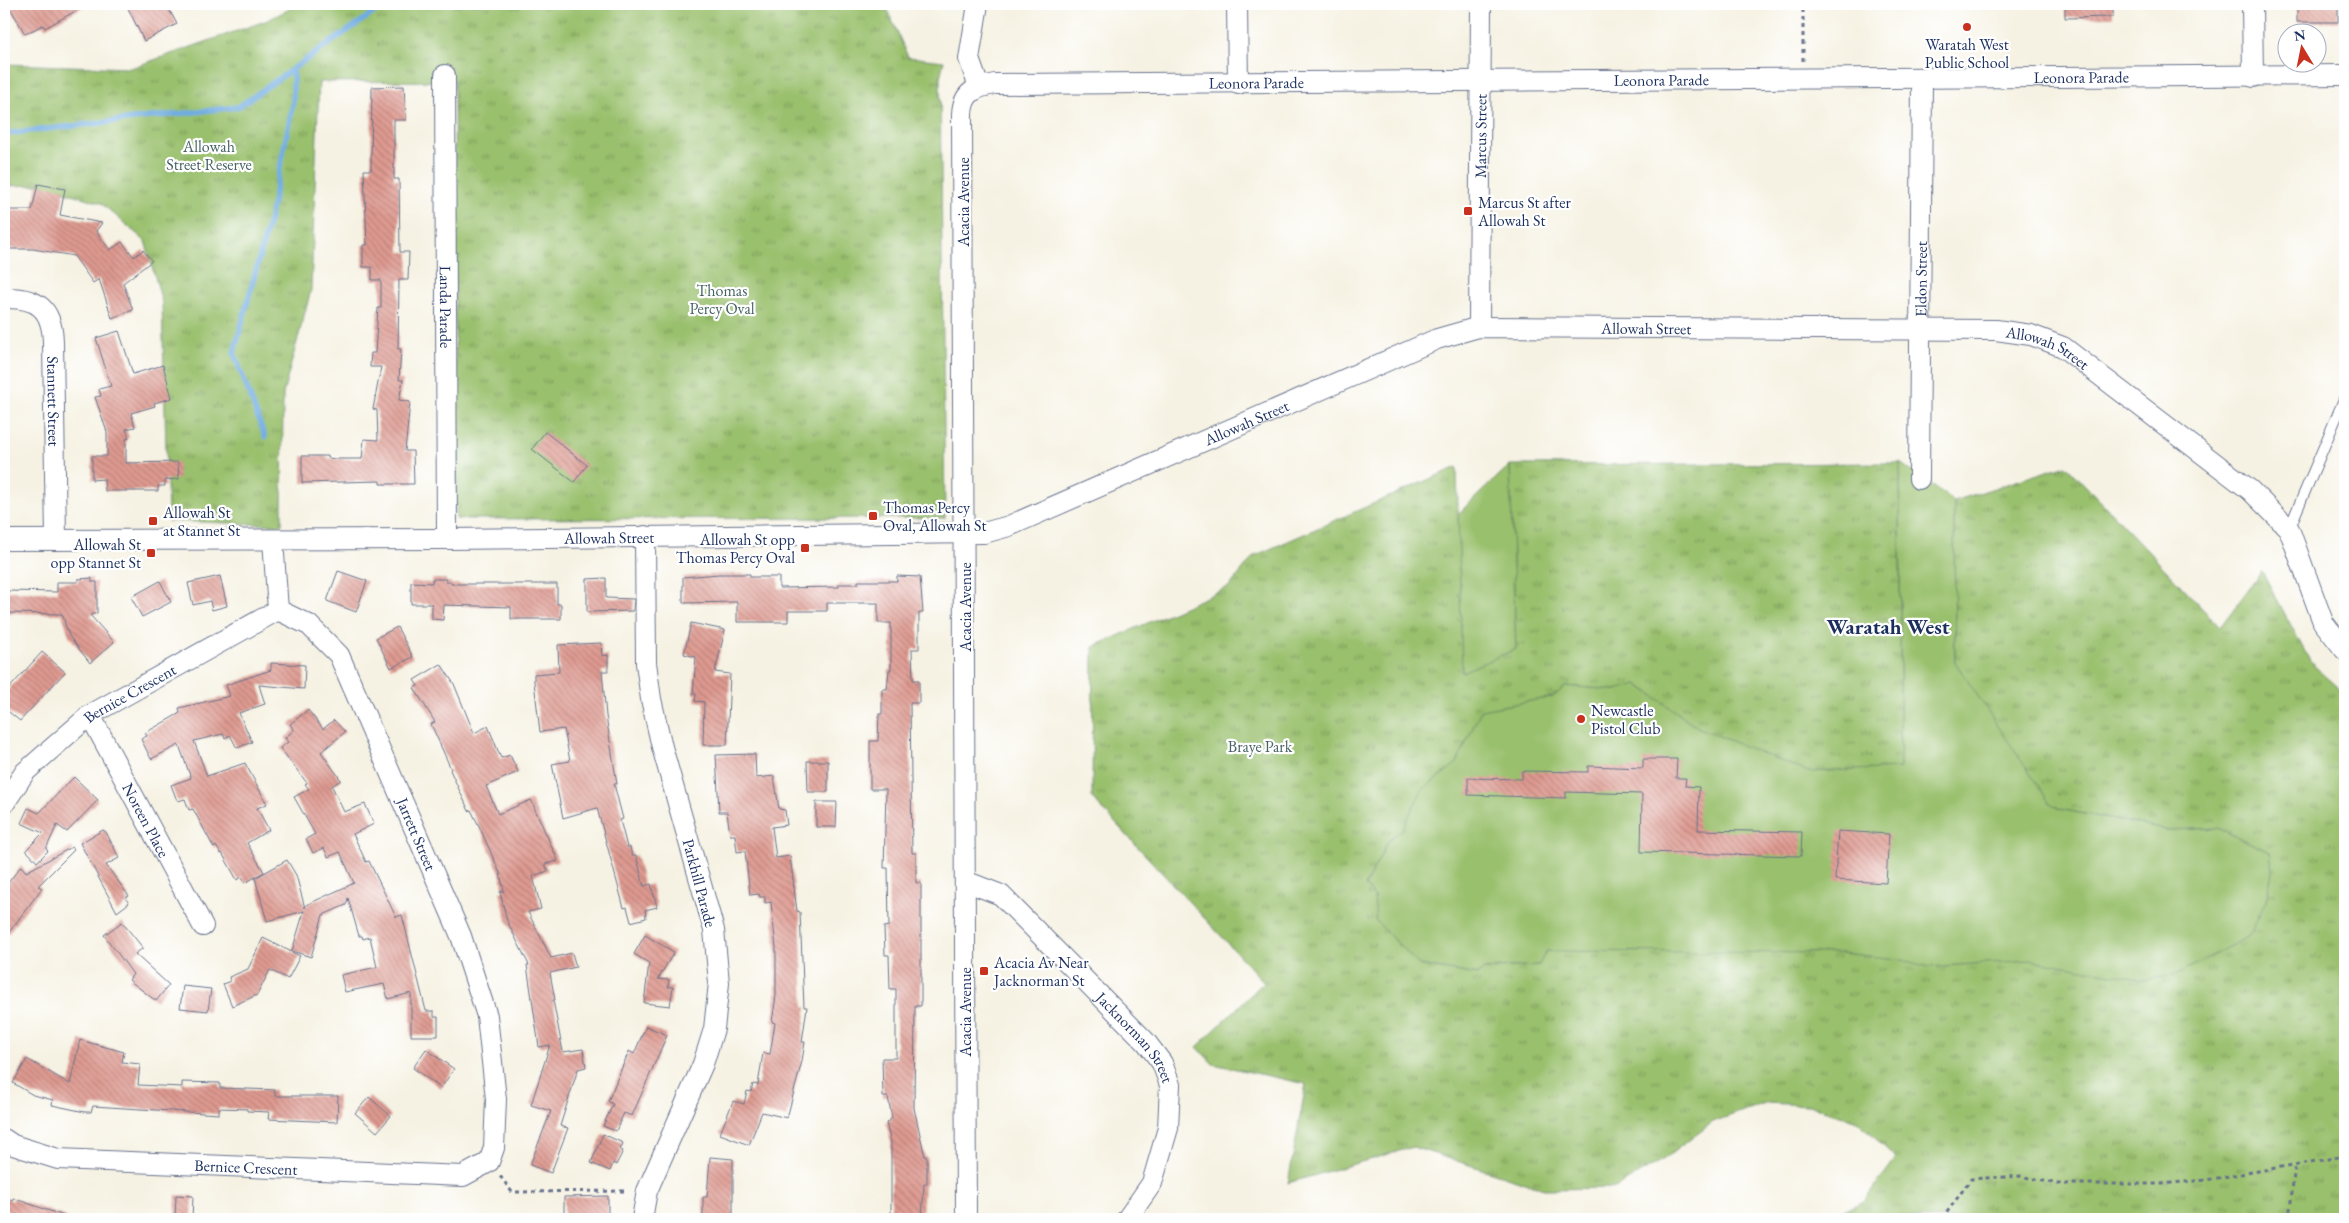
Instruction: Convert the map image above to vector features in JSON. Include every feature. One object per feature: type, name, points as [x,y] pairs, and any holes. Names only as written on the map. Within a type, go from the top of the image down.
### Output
[{"type":"street","points":[[978,4],[969,59],[979,87]]},
{"type":"street","points":[[1238,4],[1238,84]]},
{"type":"street","name":"Marcus Street","points":[[1479,327],[1481,4]]},
{"type":"street","points":[[2252,4],[2253,77]]},
{"type":"street","name":"Landa Parade","points":[[446,75],[447,539]]},
{"type":"street","name":"Leonora Parade","points":[[979,87],[1005,84],[1238,84],[2345,75]]},
{"type":"street","name":"Eldon Street","points":[[1919,478],[1922,79]]},
{"type":"street","name":"Acacia Avenue","points":[[966,1219],[962,114],[966,96],[979,87]]},
{"type":"street","name":"Stannett Street","points":[[4,298],[25,299],[36,304],[51,318],[53,335],[56,540]]},
{"type":"street","name":"Allowah Street","points":[[4,540],[447,539],[965,534],[996,531],[1437,339],[1479,327],[2005,331],[2031,335],[2063,347],[2250,490],[2290,529],[2322,622],[2345,650]]},
{"type":"street","name":"Parkhill Parade","points":[[642,1219],[646,1191],[703,1064],[714,1029],[719,983],[714,930],[662,747],[646,663],[645,536]]},
{"type":"street","points":[[273,540],[278,610]]},
{"type":"street","name":"Bernice Crescent","points":[[4,804],[25,772],[90,715],[278,610]]},
{"type":"street","name":"Jarrett Street","points":[[278,610],[309,625],[340,655],[461,936],[487,1016],[496,1099],[494,1148],[489,1162]]},
{"type":"street","name":"Noreen Place","points":[[90,715],[203,926]]},
{"type":"street","name":"Jacknorman Street","points":[[965,881],[1001,895],[1146,1042],[1162,1064],[1170,1085],[1168,1128],[1152,1183],[1127,1219]]},
{"type":"street","name":"Bernice Crescent","points":[[4,1139],[13,1145],[58,1159],[463,1176],[489,1162]]},
{"type":"lane","points":[[2290,529],[2345,397]]},
{"type":"path","points":[[1803,4],[1803,80]]},
{"type":"path","points":[[1942,1219],[1971,1179],[2020,1176],[2058,1184],[2161,1184],[2206,1180],[2345,1156]]},
{"type":"path","points":[[489,1162],[512,1192],[646,1191]]},
{"type":"path","points":[[2289,1219],[2295,1165]]},
{"type":"green space","name":"Thomas Percy Oval","points":[[299,4],[885,4],[908,57],[944,61],[940,77],[945,518],[456,519],[454,81],[319,82],[311,290],[283,394],[282,525],[168,521],[162,302],[145,241],[101,203],[42,185],[4,186],[4,64],[131,68],[268,20]]},
{"type":"green space","points":[[1900,463],[1954,501],[1955,662],[2060,809],[2166,830],[2218,828],[2270,852],[2345,1219],[1546,952],[1539,965],[1484,969],[1478,975],[1419,965],[1375,921],[1374,896],[1365,886],[1389,839],[1402,829],[1376,591],[1510,465],[1516,649],[1553,696],[1565,686],[1615,690],[1637,684],[1699,728],[1900,768]]},
{"type":"green space","name":"Braye Park","points":[[1900,463],[1900,768],[1808,772],[1699,728],[1637,684],[1615,690],[1566,686],[1553,697],[1481,710],[1457,763],[1422,790],[1402,830],[1389,839],[1365,886],[1374,896],[1376,921],[1419,965],[1477,975],[1484,969],[1539,965],[1546,951],[1841,953],[1898,959],[1929,967],[2031,960],[2146,980],[2178,974],[2249,936],[2266,901],[2272,872],[2270,852],[2218,828],[2166,830],[2060,809],[2049,802],[1955,662],[1954,501],[2066,465],[2220,627],[2262,571],[2311,663],[2345,693],[2345,1219],[1821,1219],[1864,1202],[1896,1158],[1857,1121],[1809,1105],[1765,1103],[1713,1122],[1664,1159],[1615,1188],[1544,1189],[1413,1147],[1288,1183],[1306,1084],[1213,1064],[1197,1047],[1264,982],[1092,798],[1093,647],[1229,587],[1254,556],[1457,467],[1462,672],[1516,649],[1510,465]]},
{"type":"building","points":[[8,4],[88,4],[45,28],[43,25],[25,34]]},
{"type":"building","points":[[126,4],[166,4],[177,24],[144,41]]},
{"type":"building","points":[[2065,4],[2113,4],[2113,17],[2065,18]]},
{"type":"building","points":[[2297,4],[2338,4],[2338,22],[2297,22]]},
{"type":"building","points":[[404,86],[406,120],[394,120],[394,179],[399,179],[400,252],[409,252],[408,280],[399,280],[398,349],[401,349],[399,380],[403,380],[399,400],[410,402],[405,451],[413,451],[414,484],[380,484],[380,481],[302,483],[302,456],[362,459],[364,439],[378,440],[377,410],[373,409],[381,367],[370,367],[371,353],[375,353],[378,308],[381,308],[381,280],[372,280],[372,267],[363,267],[363,245],[367,245],[364,170],[371,170],[372,87]]},
{"type":"building","points":[[38,184],[65,189],[60,215],[102,223],[96,231],[110,250],[122,242],[134,257],[143,250],[152,261],[123,283],[133,310],[112,318],[99,279],[93,283],[74,256],[33,249],[4,249],[4,210],[32,210]]},
{"type":"building","points":[[119,331],[133,374],[163,365],[172,398],[154,403],[155,406],[131,413],[135,427],[126,429],[129,438],[126,439],[126,463],[178,462],[179,479],[165,480],[165,486],[158,486],[158,491],[105,491],[104,479],[92,480],[92,456],[107,456],[107,432],[95,397],[101,396],[99,389],[111,386],[96,338]]},
{"type":"building","points":[[545,432],[587,465],[574,482],[532,449]]},
{"type":"building","points":[[338,571],[367,581],[356,612],[327,601]]},
{"type":"building","points":[[750,574],[750,577],[779,577],[779,588],[839,587],[839,584],[858,584],[858,581],[897,581],[897,576],[920,577],[923,613],[919,613],[919,649],[912,649],[913,680],[919,680],[919,703],[910,703],[912,853],[916,853],[916,883],[921,883],[921,1006],[915,1006],[914,1108],[925,1157],[927,1157],[927,1184],[924,1184],[922,1219],[891,1219],[891,1143],[886,1123],[892,1118],[888,1097],[883,1097],[882,1058],[896,1058],[896,989],[890,989],[889,955],[885,955],[884,927],[889,926],[888,868],[884,868],[886,789],[870,789],[870,741],[878,741],[879,714],[882,714],[882,689],[887,689],[889,670],[891,670],[891,623],[878,623],[878,603],[827,603],[827,611],[788,611],[788,622],[737,622],[737,602],[683,603],[683,577]]},
{"type":"building","points":[[220,576],[227,606],[212,610],[210,601],[193,605],[188,583]]},
{"type":"building","points":[[92,578],[92,582],[97,582],[97,613],[90,615],[114,642],[90,663],[69,636],[62,614],[7,613],[8,591],[57,592],[57,582],[78,582],[78,579]]},
{"type":"building","points":[[606,578],[606,598],[634,599],[633,611],[587,612],[587,579]]},
{"type":"building","points":[[432,579],[446,579],[446,582],[451,582],[451,584],[557,584],[557,604],[561,604],[561,619],[511,619],[511,607],[444,605],[443,620],[432,619],[432,604],[411,604],[411,582],[432,583]]},
{"type":"building","points":[[160,581],[171,602],[142,617],[131,597]]},
{"type":"building","points":[[691,623],[725,630],[715,672],[730,674],[727,745],[703,745],[704,702],[695,701],[696,694],[693,694],[696,657],[684,654]]},
{"type":"building","points":[[397,627],[413,657],[391,668],[376,638]]},
{"type":"building","points":[[601,643],[602,656],[608,655],[608,671],[602,671],[606,716],[617,784],[614,784],[623,819],[620,820],[627,847],[630,847],[632,856],[636,855],[644,886],[651,884],[657,907],[645,910],[646,918],[631,922],[627,907],[624,908],[597,808],[563,818],[552,764],[570,761],[564,729],[540,732],[534,682],[534,674],[559,672],[558,645]]},
{"type":"building","points":[[42,652],[65,672],[20,721],[4,708],[4,694]]},
{"type":"building","points":[[271,663],[305,665],[304,689],[259,685],[265,704],[239,713],[252,742],[237,748],[230,735],[225,738],[223,734],[194,741],[207,776],[245,763],[267,804],[257,808],[269,830],[247,843],[264,872],[245,883],[242,877],[237,880],[222,853],[216,846],[214,848],[193,809],[189,810],[185,799],[178,801],[176,798],[171,785],[191,778],[179,745],[151,759],[141,739],[147,736],[145,733],[180,713],[179,708],[230,696],[226,685],[271,670]]},
{"type":"building","points":[[441,664],[454,684],[474,733],[488,726],[501,758],[510,755],[518,772],[486,786],[498,814],[531,800],[558,861],[545,864],[548,871],[533,876],[541,909],[528,912],[551,958],[572,953],[576,967],[550,973],[555,1000],[553,1000],[563,1052],[583,1049],[586,1067],[578,1069],[560,1126],[568,1128],[551,1173],[530,1165],[551,1111],[531,1105],[550,1045],[539,1047],[527,965],[529,965],[507,921],[500,892],[504,891],[500,873],[480,828],[471,810],[469,811],[450,770],[431,724],[435,722],[414,688],[418,686],[414,680]]},
{"type":"building","points":[[308,710],[323,729],[334,720],[345,732],[321,752],[341,780],[332,786],[344,812],[365,804],[374,824],[353,834],[366,862],[369,861],[396,917],[402,915],[426,1011],[434,1011],[434,1017],[438,1017],[438,1036],[411,1036],[411,993],[388,999],[384,984],[345,992],[341,975],[377,967],[370,937],[363,939],[362,936],[359,936],[348,898],[346,905],[323,915],[311,957],[292,951],[304,911],[267,921],[255,878],[287,860],[296,875],[305,908],[306,905],[354,883],[340,852],[328,857],[324,848],[313,853],[306,839],[315,834],[294,797],[309,789],[305,784],[307,783],[280,748],[288,742],[285,738],[294,730],[290,724]]},
{"type":"building","points":[[755,754],[756,778],[774,776],[779,809],[785,810],[787,825],[772,827],[776,858],[790,856],[797,911],[800,912],[804,1007],[807,1007],[802,1042],[805,1042],[802,1061],[787,1118],[762,1112],[749,1145],[720,1134],[733,1101],[744,1104],[747,1091],[751,1092],[753,1084],[758,1085],[763,1053],[770,1054],[775,1023],[772,1022],[776,996],[776,948],[771,902],[765,903],[765,897],[760,897],[759,894],[750,895],[745,851],[737,852],[735,835],[730,835],[727,812],[719,812],[716,755]]},
{"type":"building","points":[[1643,759],[1677,759],[1676,778],[1686,778],[1685,786],[1699,787],[1698,830],[1802,832],[1801,856],[1641,852],[1642,794],[1566,792],[1566,798],[1468,795],[1468,778],[1522,779],[1522,771],[1588,772],[1588,766],[1643,768]]},
{"type":"building","points":[[807,761],[828,761],[828,792],[808,792]]},
{"type":"building","points":[[74,777],[98,800],[67,832],[57,825],[46,849],[48,851],[37,862],[26,850],[43,833],[21,823],[28,808],[39,813]]},
{"type":"building","points":[[816,802],[837,802],[836,827],[816,827]]},
{"type":"building","points":[[103,830],[106,832],[119,858],[106,865],[129,896],[125,898],[129,903],[117,912],[80,843]]},
{"type":"building","points":[[1838,831],[1889,834],[1886,883],[1835,880]]},
{"type":"building","points":[[72,847],[74,850],[38,886],[42,888],[4,939],[4,888],[21,866],[26,872]]},
{"type":"building","points":[[122,922],[143,948],[135,954],[169,985],[156,1001],[129,980],[133,974],[104,935]]},
{"type":"building","points":[[645,935],[674,952],[658,979],[669,980],[668,987],[673,987],[670,1006],[644,1003],[649,963],[634,954]]},
{"type":"building","points":[[263,938],[300,956],[288,979],[270,970],[257,995],[232,1006],[223,984],[230,981],[229,977],[248,969]]},
{"type":"building","points":[[183,986],[211,989],[208,1011],[180,1008]]},
{"type":"building","points":[[646,1026],[667,1035],[632,1116],[624,1113],[616,1131],[603,1126],[613,1104],[608,1101],[629,1051],[634,1054]]},
{"type":"building","points":[[80,1040],[124,1052],[122,1062],[140,1064],[138,1085],[182,1087],[182,1082],[220,1083],[220,1088],[275,1090],[275,1096],[338,1096],[337,1122],[268,1119],[269,1112],[247,1111],[247,1109],[219,1108],[219,1114],[93,1106],[91,1112],[85,1112],[52,1105],[53,1100],[33,1095],[13,1083],[27,1059],[70,1084]]},
{"type":"building","points":[[426,1049],[454,1069],[441,1088],[413,1068]]},
{"type":"building","points":[[369,1097],[391,1116],[377,1132],[355,1113]]},
{"type":"building","points":[[603,1134],[623,1143],[620,1150],[623,1151],[616,1165],[613,1163],[610,1171],[591,1163]]},
{"type":"building","points":[[710,1157],[733,1159],[733,1219],[703,1219],[703,1197],[707,1197]]},
{"type":"building","points":[[176,1195],[193,1196],[192,1219],[175,1219]]},
{"type":"building","points":[[608,1196],[608,1219],[564,1219],[564,1197]]},
{"type":"building","points":[[4,1197],[13,1201],[13,1198],[67,1217],[67,1219],[4,1219]]},
{"type":"waterway","points":[[4,134],[238,107],[386,4]]},
{"type":"waterway","points":[[265,437],[234,353],[270,217],[293,103],[293,68]]},
{"type":"place","name":"Waratah West Public School","points":[[1967,27]]},
{"type":"place","name":"Marcus St after Allowah St","points":[[1468,211]]},
{"type":"place","name":"Thomas Percy Oval, Allowah St","points":[[873,516]]},
{"type":"place","name":"Allowah St at Stannet St","points":[[153,521]]},
{"type":"place","name":"Allowah St opp Thomas Percy Oval","points":[[805,548]]},
{"type":"place","name":"Allowah St opp Stannet St","points":[[151,553]]},
{"type":"place","name":"Newcastle Pistol Club","points":[[1581,719]]},
{"type":"place","name":"Acacia Av Near Jacknorman St","points":[[984,971]]},
{"type":"district","name":"Waratah West","points":[[1888,627]]},
{"type":"park label","name":"Allowah Street Reserve","points":[[209,155]]}]
